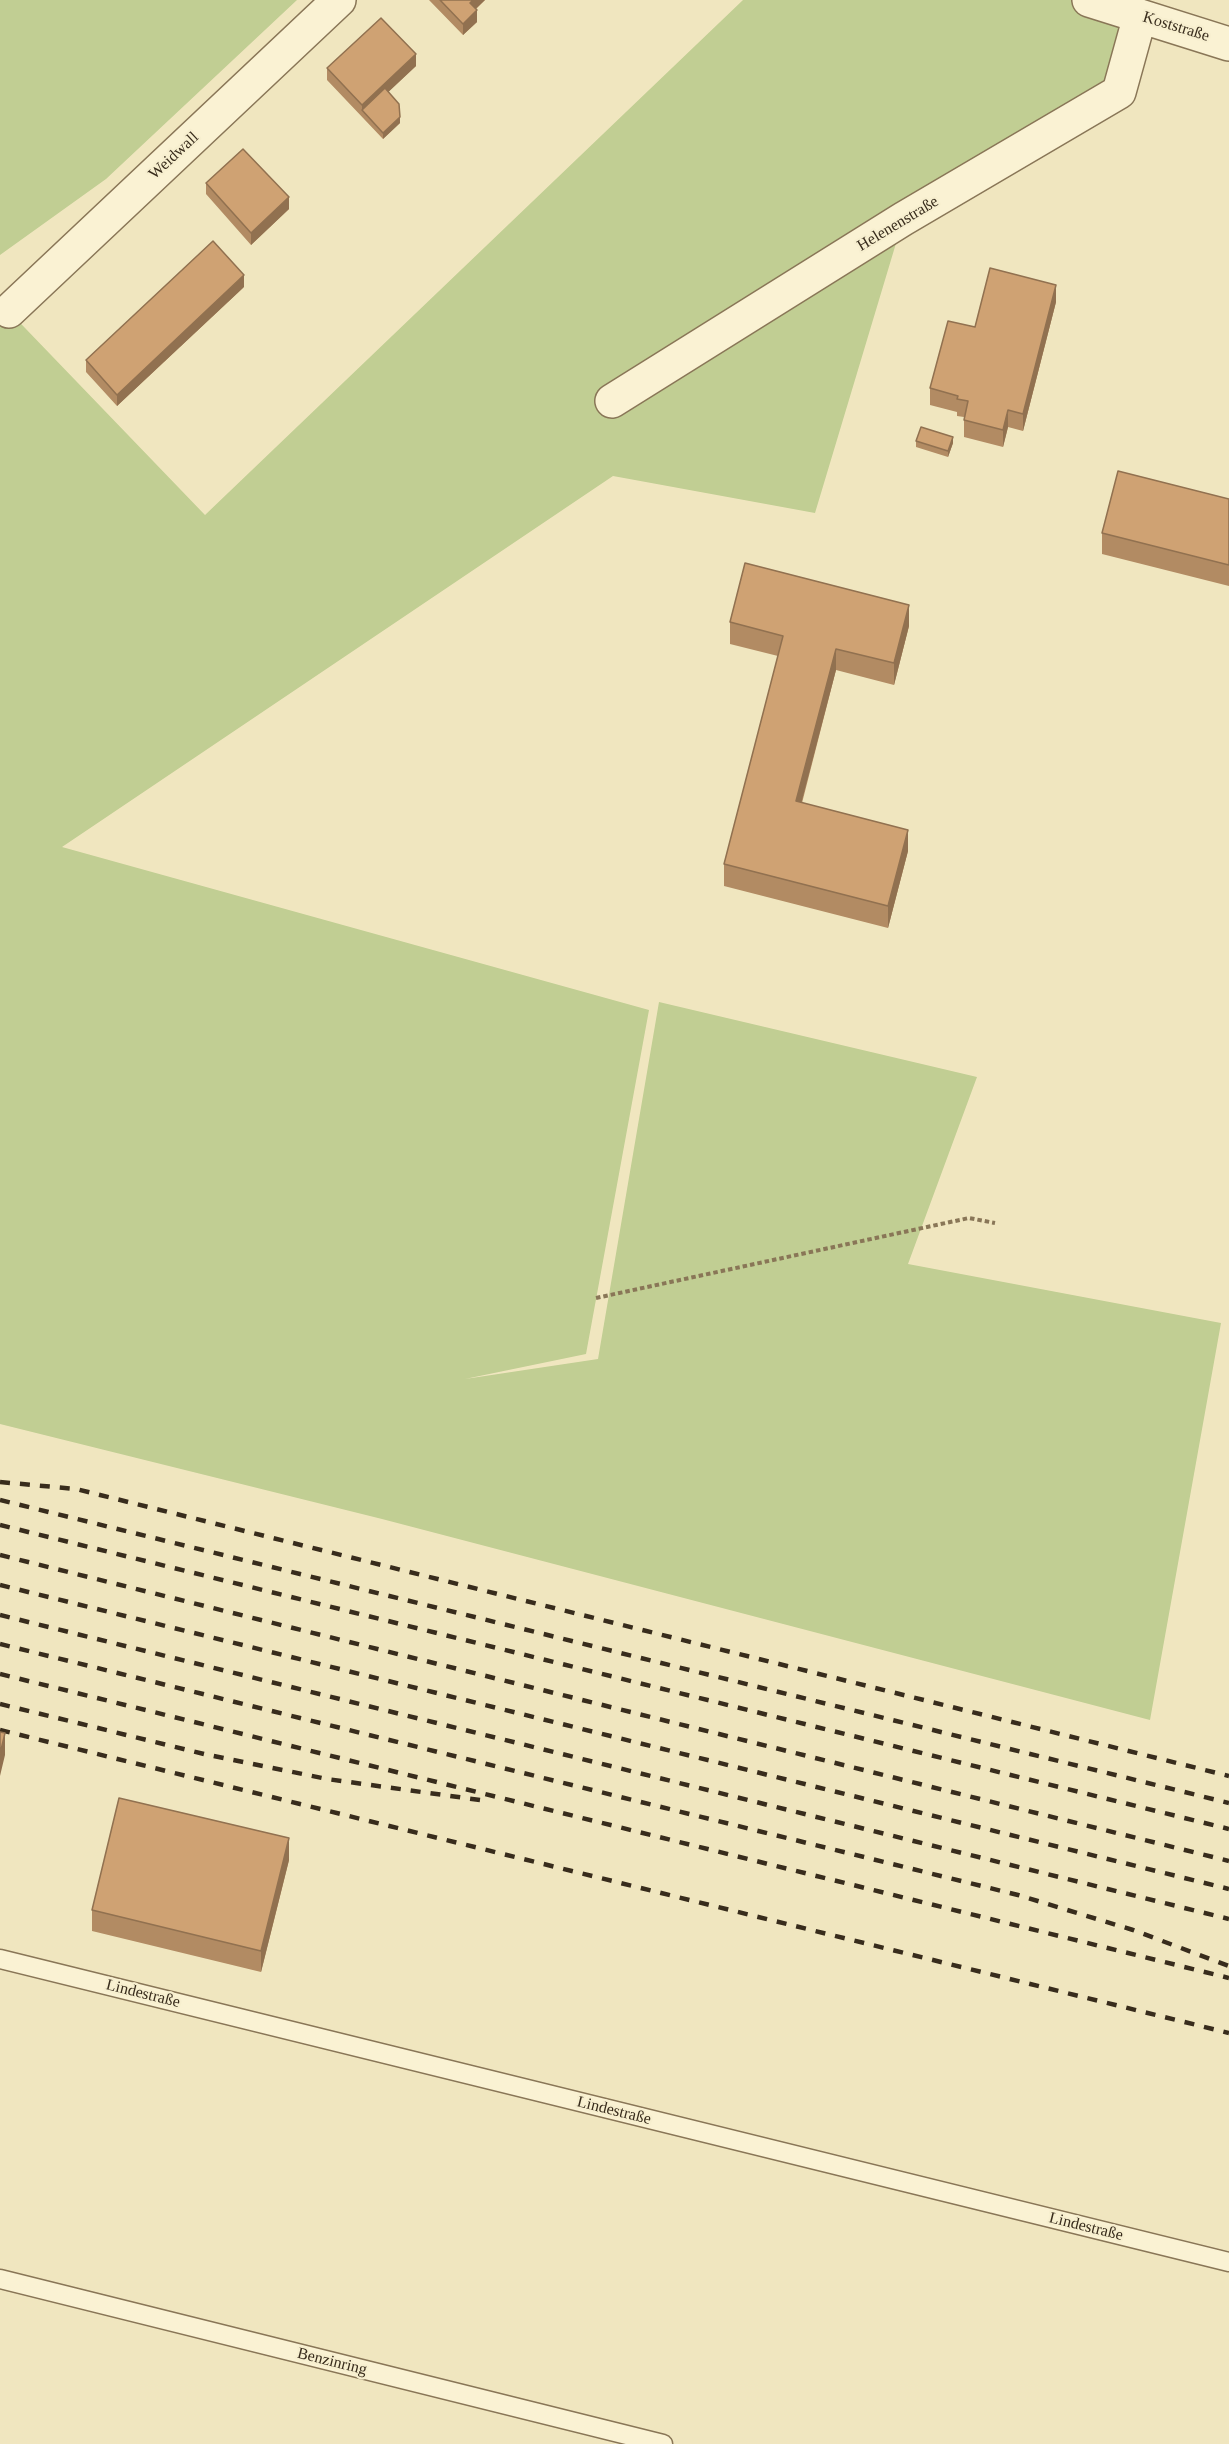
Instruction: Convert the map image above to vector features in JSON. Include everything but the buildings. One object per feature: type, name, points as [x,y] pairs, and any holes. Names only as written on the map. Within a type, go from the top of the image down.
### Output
[{"type":"street","name":"Weidwall","points":[[9,311],[339,0]]},
{"type":"street","name":"Koststraße","points":[[1089,0],[1229,44]]},
{"type":"street","name":"Helenenstraße","points":[[612,401],[903,219],[1119,92],[1140,16]]},
{"type":"lane","name":"Lindestraße","points":[[0,1959],[1229,2262]]},
{"type":"lane","name":"Benzinring","points":[[0,2279],[663,2444]]},
{"type":"path","points":[[596,1298],[969,1218],[995,1223]]},
{"type":"green space","points":[[0,0],[297,0],[106,179],[0,255]]},
{"type":"green space","points":[[743,0],[1089,0],[1140,16],[1119,92],[903,220],[815,513],[613,476],[62,847],[649,1010],[586,1354],[465,1379],[598,1359],[659,1002],[977,1077],[908,1264],[1221,1323],[1150,1720],[382,1519],[0,1424],[0,302],[205,515]]},
{"type":"railway","points":[[0,1482],[76,1489],[1229,1776]]},
{"type":"railway","points":[[0,1500],[1229,1803]]},
{"type":"railway","points":[[0,1525],[1229,1829]]},
{"type":"railway","points":[[0,1555],[1229,1861]]},
{"type":"railway","points":[[0,1585],[1229,1889]]},
{"type":"railway","points":[[0,1615],[1229,1919]]},
{"type":"railway","points":[[0,1644],[1018,1895],[1133,1930],[1229,1966]]},
{"type":"railway","points":[[0,1674],[1229,1978]]},
{"type":"railway","points":[[0,1704],[204,1754],[327,1779],[487,1801]]},
{"type":"railway","points":[[0,1730],[1229,2033]]}]
